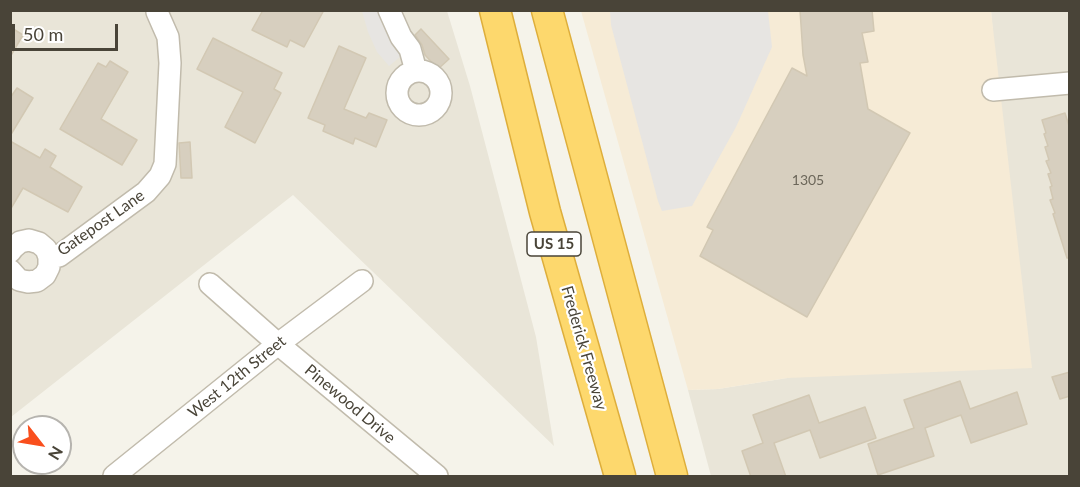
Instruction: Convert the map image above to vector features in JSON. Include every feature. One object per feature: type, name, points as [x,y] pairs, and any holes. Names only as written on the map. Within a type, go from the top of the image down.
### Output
[{"type":"highway","name":"Frederick Freeway","points":[[495,10],[545,213],[620,477]]},
{"type":"highway","name":"US 15","points":[[547,10],[672,477]]},
{"type":"street","points":[[389,10],[396,28],[410,49],[416,71]]},
{"type":"street","name":"Gatepost Lane","points":[[50,257],[59,256],[146,192],[160,176],[165,164],[171,63],[168,37],[153,11]]},
{"type":"street","points":[[993,90],[1070,83]]},
{"type":"street","name":"Gatepost Lane","points":[[10,252],[20,242],[29,240],[39,243],[50,257],[45,275],[37,281],[19,280],[10,270]]},
{"type":"street","name":"West 12th Street","points":[[114,477],[278,344],[362,281]]},
{"type":"street","name":"Pinewood Drive","points":[[210,284],[436,477]]},
{"type":"shaded area","points":[[11,11],[447,11],[470,86],[536,337],[554,446],[293,195],[11,417]]},
{"type":"shaded area","points":[[362,11],[389,11],[410,49],[389,66],[377,52]]},
{"type":"shaded area","points":[[581,11],[991,11],[1032,368],[787,378],[718,389],[688,390]]},
{"type":"shaded area","points":[[610,11],[768,11],[772,47],[736,127],[692,206],[662,211],[611,25]]},
{"type":"shaded area","points":[[991,11],[1069,11],[1069,476],[711,476],[688,390],[718,389],[787,378],[993,33]]},
{"type":"building","points":[[263,10],[324,10],[304,47],[290,40],[287,47],[252,30]]},
{"type":"building","points":[[800,10],[872,10],[874,31],[862,33],[868,62],[860,63],[868,109],[910,133],[807,317],[700,256],[713,230],[707,227],[792,68],[807,76]]},
{"type":"building","points":[[10,27],[23,35],[10,57]]},
{"type":"building","points":[[421,29],[449,59],[438,69],[425,55],[415,35]]},
{"type":"building","points":[[213,38],[282,73],[274,89],[281,93],[255,143],[225,127],[243,92],[197,69]]},
{"type":"building","points":[[339,46],[366,58],[344,109],[366,118],[369,113],[387,120],[376,147],[355,138],[353,144],[323,131],[325,125],[308,118]]},
{"type":"building","points":[[110,61],[128,72],[101,119],[137,140],[122,165],[60,129],[98,63],[106,67]]},
{"type":"building","points":[[17,88],[33,98],[10,136],[10,98]]},
{"type":"building","points":[[1065,113],[1069,126],[1070,258],[1067,258],[1050,200],[1053,199],[1050,187],[1052,186],[1048,174],[1051,173],[1046,161],[1049,160],[1045,147],[1048,146],[1042,120]]},
{"type":"building","points":[[10,141],[40,158],[45,149],[56,156],[50,167],[82,187],[68,212],[23,188],[10,210]]},
{"type":"building","points":[[190,142],[192,178],[181,178],[179,143]]},
{"type":"building","points":[[1070,372],[1070,396],[1060,399],[1052,377]]},
{"type":"building","points":[[960,381],[970,409],[1017,392],[1027,424],[971,443],[961,415],[925,428],[934,456],[878,475],[868,444],[914,428],[904,400]]},
{"type":"building","points":[[809,395],[819,423],[865,407],[876,438],[820,458],[810,430],[774,443],[786,477],[751,477],[742,451],[763,443],[753,415]]}]
